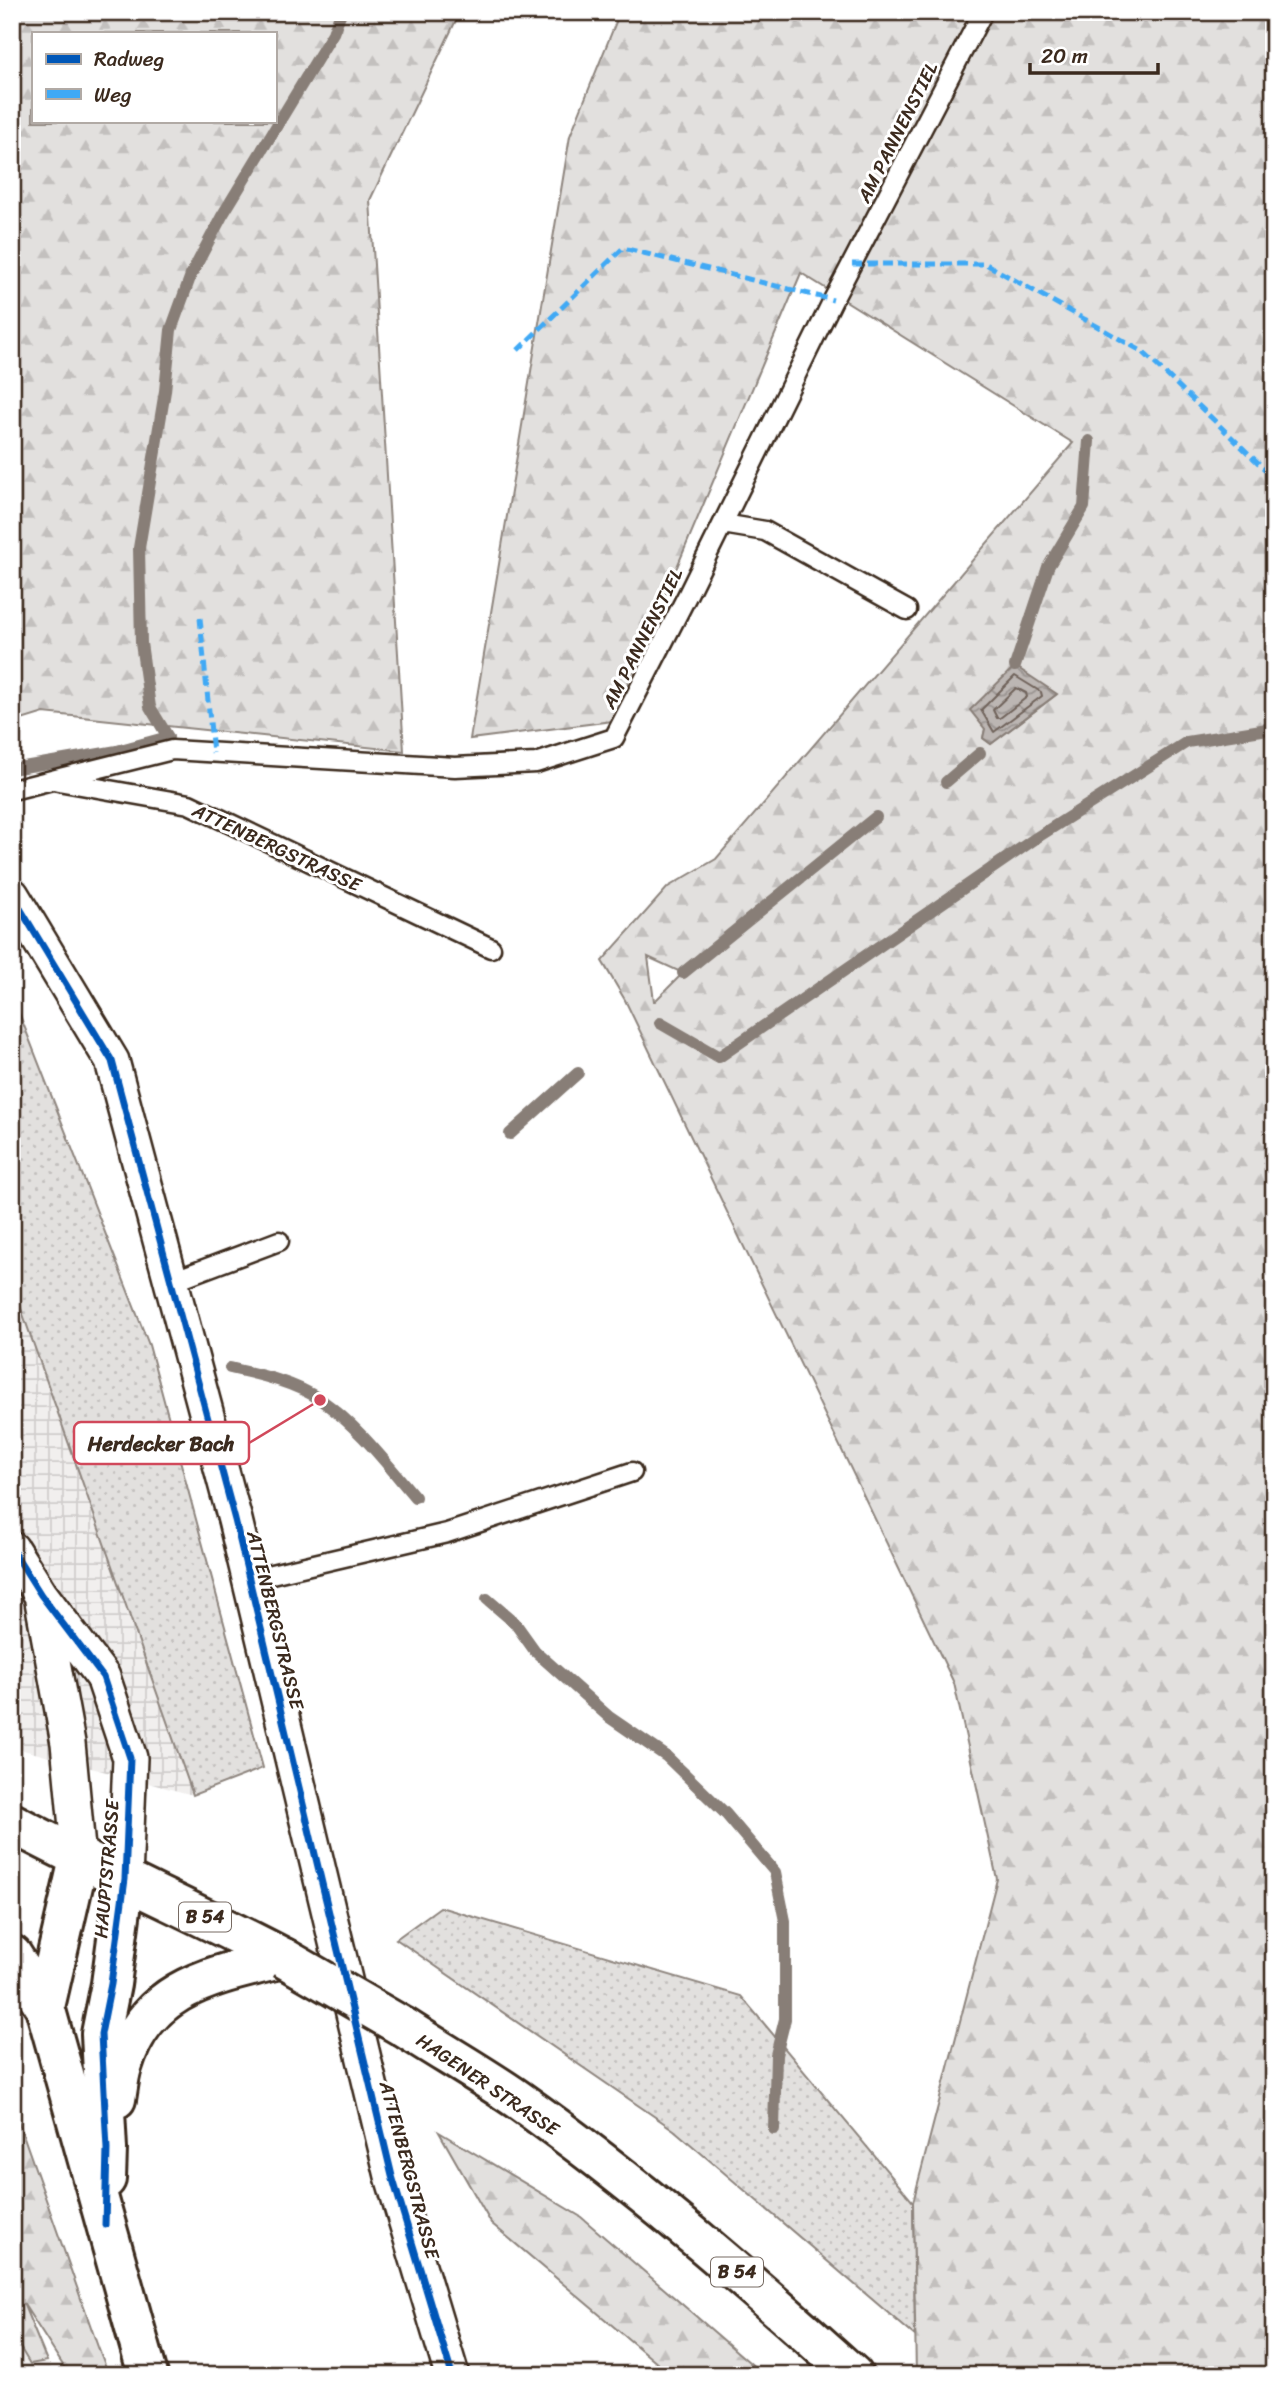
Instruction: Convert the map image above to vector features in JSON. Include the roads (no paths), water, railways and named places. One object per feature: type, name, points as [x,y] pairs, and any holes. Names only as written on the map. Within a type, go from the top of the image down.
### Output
[{"type":"street","name":"ATTENBERGSTRASSE","points":[[12,895],[111,1061],[250,1579],[392,2176],[452,2375]]},
{"type":"street","name":"HAUPTSTRASSE","points":[[23,1570],[68,1743],[79,1859],[45,2007]]},
{"type":"street","name":"HAUPTSTRASSE","points":[[23,1570],[103,1677],[130,1758],[125,1879],[111,1984],[101,2034],[107,2149],[105,2225]]},
{"type":"street","name":"B 54","points":[[12,1823],[79,1859]]},
{"type":"street","name":"B 54","points":[[12,1839],[79,1859]]},
{"type":"street","name":"HAGENER STRASSE","points":[[79,1859],[284,1958],[405,2028],[515,2098],[617,2173],[730,2266],[853,2375]]},
{"type":"street","name":"HAUPTSTRASSE","points":[[12,1955],[45,2007],[149,2375]]},
{"type":"street","name":"HAUPTSTRASSE","points":[[107,2149],[122,2067],[132,2042],[150,2013],[180,1990],[215,1975],[284,1958]]},
{"type":"lane","name":"AM PANNENSTIEL","points":[[12,790],[172,750],[455,766],[536,763],[614,738],[846,276],[983,12]]},
{"type":"lane","points":[[723,524],[765,531],[907,610]]},
{"type":"lane","name":"ATTENBERGSTRASSE","points":[[51,780],[189,804],[491,948]]},
{"type":"lane","points":[[170,1282],[279,1241]]},
{"type":"lane","points":[[250,1579],[447,1533],[632,1472]]},
{"type":"water","points":[[1015,666],[1057,694],[991,744],[983,738],[985,729],[970,710]]},
{"type":"waterway","points":[[12,769],[117,751],[168,737],[150,707],[141,643],[139,548],[165,391],[171,330],[191,275],[222,216],[333,33],[341,12]]},
{"type":"waterway","points":[[1015,666],[1048,567],[1084,507],[1089,441]]},
{"type":"waterway","points":[[660,1023],[719,1057],[1036,838],[1187,742],[1274,728]]},
{"type":"waterway","points":[[946,782],[980,753]]},
{"type":"waterway","points":[[683,973],[876,817]]},
{"type":"waterway","points":[[510,1134],[578,1073]]},
{"type":"waterway","points":[[230,1368],[289,1384],[321,1400],[359,1433],[415,1497]]},
{"type":"waterway","points":[[487,1599],[515,1623],[535,1651],[609,1717],[666,1756],[726,1814],[775,1872],[785,1921],[785,2019],[776,2055],[774,2129]]},
{"type":"railway","points":[[12,2370],[15,2375]]},
{"type":"place","name":"Herdecker Bach","points":[[320,1400]]}]
